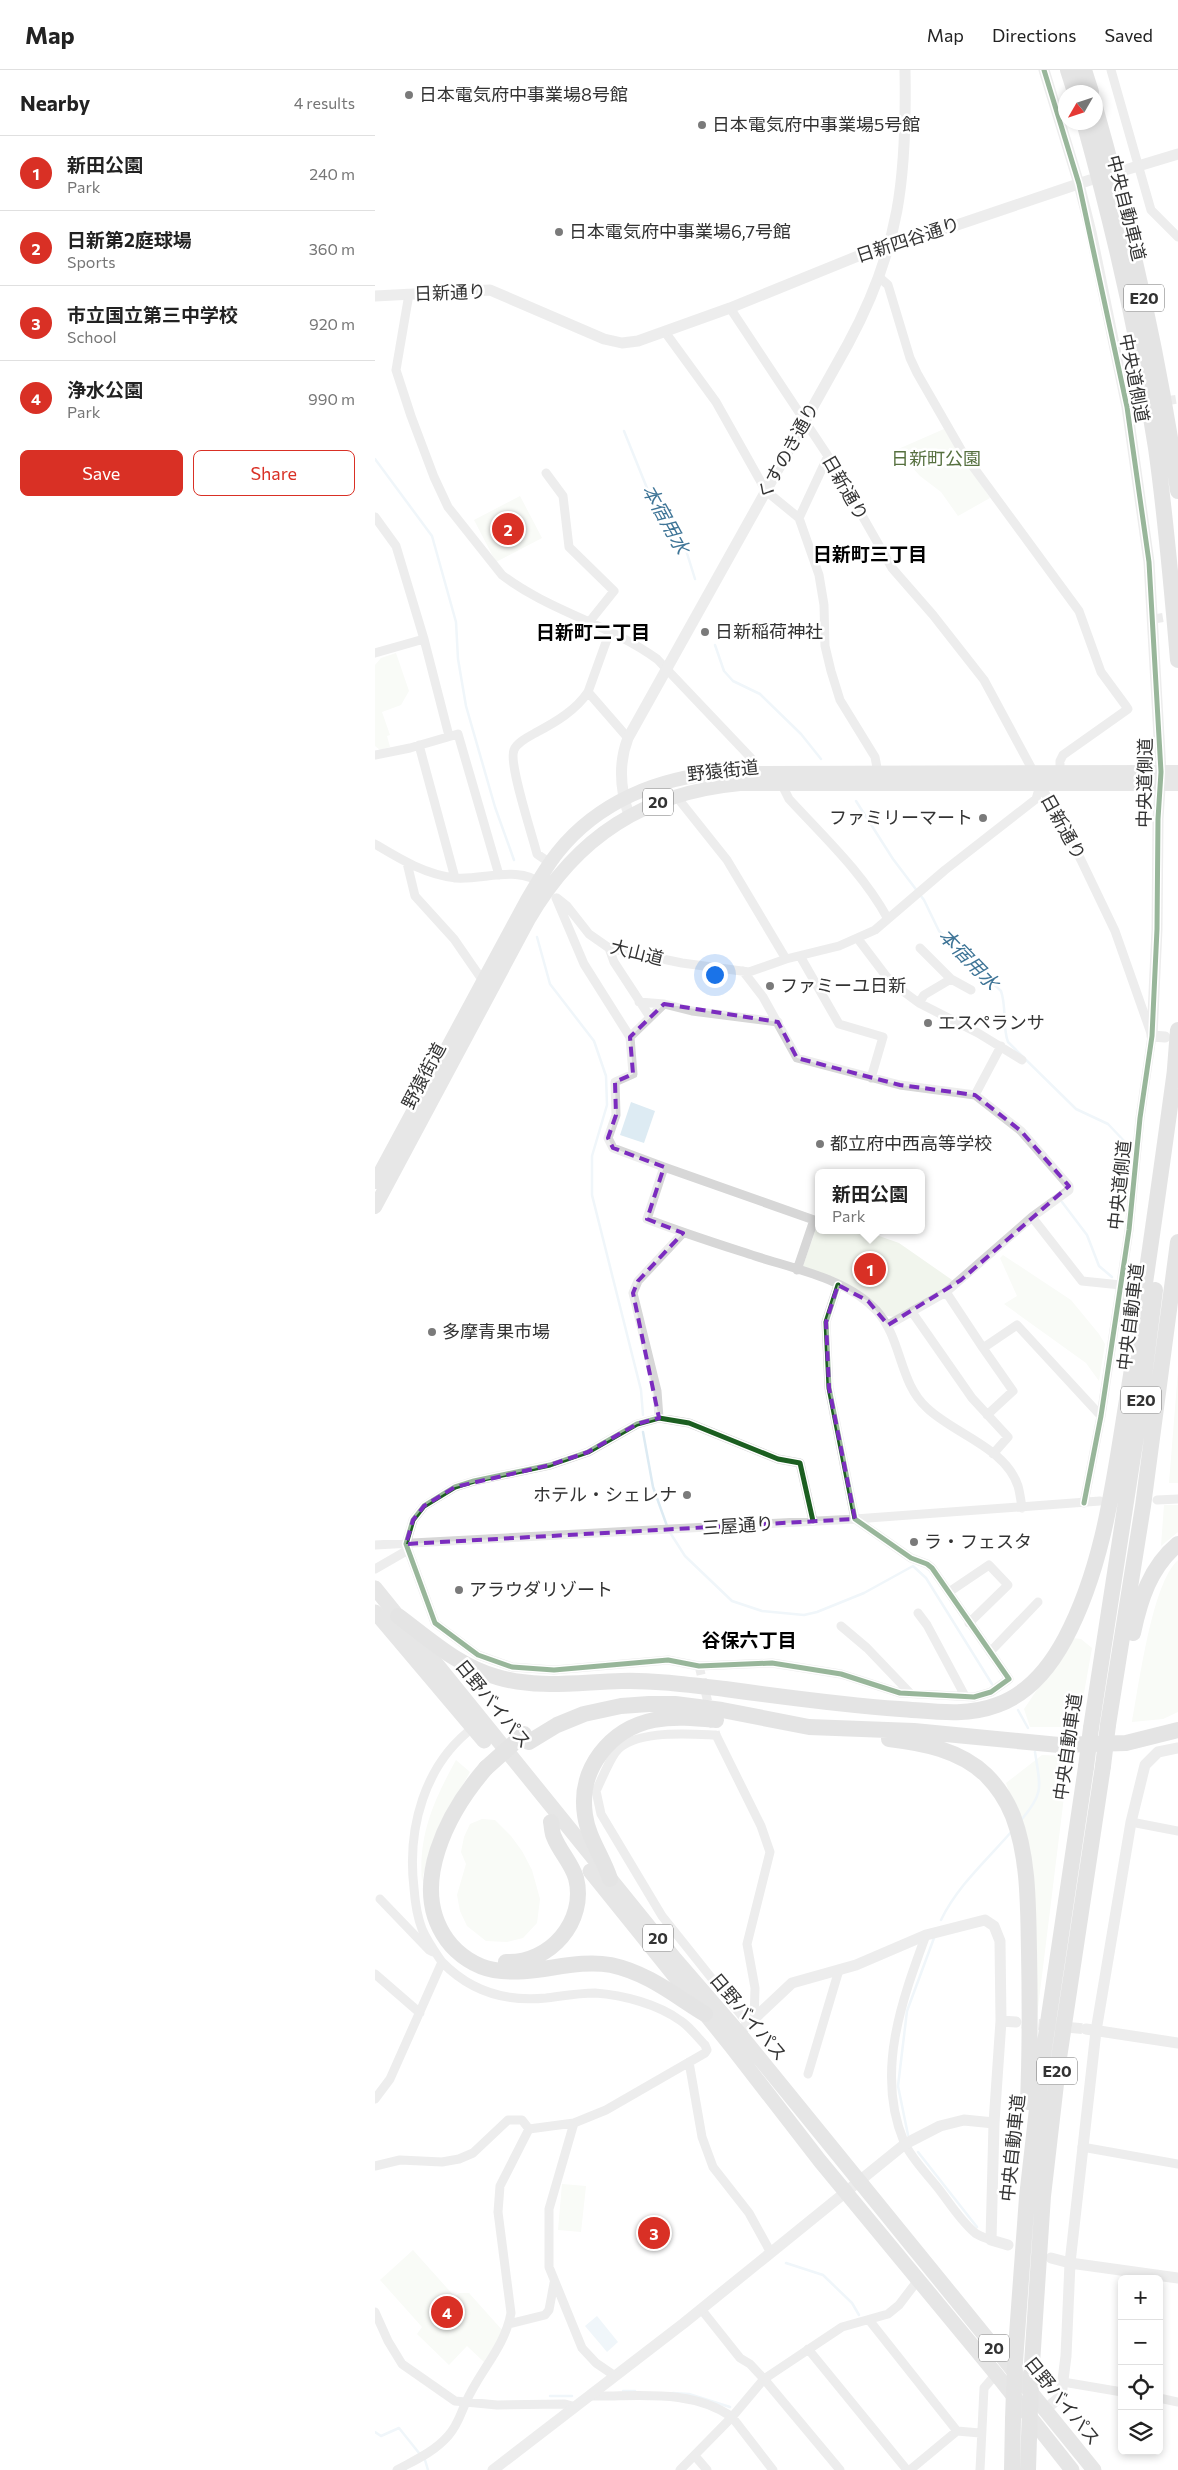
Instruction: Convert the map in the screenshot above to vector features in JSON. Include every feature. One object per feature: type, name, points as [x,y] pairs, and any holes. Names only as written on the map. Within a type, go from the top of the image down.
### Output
[{"type":"highway","points":[[1068,70],[1073,85]]},
{"type":"highway","points":[[1084,70],[1089,85]]},
{"type":"highway","name":"中央自動車道","points":[[1086,130],[1105,199],[1143,377],[1164,510],[1178,660]]},
{"type":"highway","name":"中央自動車道","points":[[1101,130],[1143,289],[1160,375],[1178,491]]},
{"type":"highway","name":"中央自動車道","points":[[1013,2470],[1015,2362],[1027,2197],[1044,2046],[1143,1384],[1161,1230],[1175,1070],[1171,1034]]},
{"type":"highway","points":[[398,1616],[458,1660],[499,1678],[538,1684],[654,1681],[866,1708],[954,1713],[991,1708],[1009,1700],[1037,1678],[1067,1637],[1091,1578],[1118,1458],[1154,1229],[1175,1070]]},
{"type":"highway","name":"中央自動車道","points":[[1029,2470],[1031,2379],[1043,2196],[1055,2086],[1108,1725],[1143,1506],[1178,1242]]},
{"type":"highway","points":[[1108,1725],[1145,1589],[1165,1556],[1178,1544]]},
{"type":"highway","name":"日野バイパス","points":[[375,1588],[610,1879],[747,2026],[859,2182],[1094,2470]]},
{"type":"highway","name":"日野バイパス","points":[[375,1612],[474,1727],[846,2192],[996,2374],[1072,2470]]},
{"type":"highway","points":[[705,2014],[661,1984],[623,1968],[594,1963],[521,1972],[493,1970],[470,1961],[450,1944],[438,1924],[433,1906],[431,1887],[435,1862],[453,1816],[467,1792],[553,1717],[597,1700],[633,1695],[665,1695],[718,1688]]},
{"type":"highway","points":[[527,1738],[583,1714],[635,1704],[687,1705],[758,1716],[767,1721],[835,1730],[847,1736],[901,1740],[934,1747],[953,1753],[986,1775],[1006,1801],[1013,1818],[1018,1835],[1027,1893],[1031,2027],[1027,2197]]},
{"type":"highway","points":[[866,1708],[899,1718],[989,1731],[1055,1737],[1134,1733],[1178,1722]]},
{"type":"highway","points":[[610,1879],[604,1859],[587,1824],[583,1800],[591,1768],[608,1744],[633,1727],[659,1720],[699,1718],[757,1725],[767,1721]]},
{"type":"highway","points":[[835,1730],[846,1727],[914,1731],[1000,1741],[1067,1745],[1126,1743],[1178,1730]]},
{"type":"highway","points":[[489,1772],[459,1823],[446,1855],[441,1883],[442,1908],[449,1927],[465,1946],[478,1955],[503,1962],[530,1959],[551,1948],[569,1927],[577,1901],[576,1878],[568,1858],[553,1837],[551,1822]]},
{"type":"main road","name":"野猿街道","points":[[375,1207],[525,927],[548,889],[550,863],[577,831],[599,814],[624,799],[649,787],[681,778],[715,774],[751,773],[1060,772],[1161,778],[1178,784]]},
{"type":"main road","name":"野猿街道","points":[[375,1182],[483,981],[548,889],[586,847],[629,815],[676,796],[720,786],[1040,786],[1161,778],[1178,772]]},
{"type":"street","name":"くすのき通り","points":[[629,815],[621,779],[621,758],[628,738],[862,319],[880,278],[890,243],[904,170],[905,70]]},
{"type":"street","name":"中央道側道","points":[[1045,70],[1085,182],[1127,407],[1145,533],[1154,619],[1161,778],[1153,1036],[1142,1108],[1121,1285],[1101,1416],[1084,1503]]},
{"type":"street","points":[[1111,70],[1151,210],[1178,237]]},
{"type":"street","points":[[1125,170],[1178,154]]},
{"type":"street","name":"日新四谷通り","points":[[730,308],[890,243],[954,226],[1085,182]]},
{"type":"street","points":[[880,278],[888,285],[910,358],[963,453],[1079,611],[1101,672],[1128,710],[1063,755],[1060,761],[1060,772]]},
{"type":"street","name":"日新通り","points":[[375,296],[490,290],[594,335],[617,342],[638,341],[730,308],[828,456],[892,568],[933,615],[984,680],[1081,860],[1115,931],[1153,1036]]},
{"type":"street","points":[[409,294],[396,370],[434,477],[448,507],[502,575],[543,601],[590,621],[641,648],[667,668],[751,758],[751,773]]},
{"type":"street","points":[[665,332],[716,402],[766,491],[799,518],[819,574],[824,605],[825,646],[831,671],[840,700],[875,757],[878,773]]},
{"type":"street","points":[[799,518],[828,456]]},
{"type":"street","points":[[546,472],[563,496],[569,547],[614,592],[590,621]]},
{"type":"street","points":[[375,517],[396,546],[424,639],[449,736]]},
{"type":"street","points":[[550,863],[537,854],[515,775],[512,755],[514,749],[526,738],[565,715],[579,704],[588,692],[610,631]]},
{"type":"street","points":[[375,653],[424,639]]},
{"type":"street","points":[[588,692],[628,738]]},
{"type":"street","points":[[375,755],[458,734],[499,875]]},
{"type":"street","points":[[419,745],[455,878]]},
{"type":"street","points":[[782,785],[789,799],[858,873],[878,900],[888,919]]},
{"type":"street","name":"大山道","points":[[548,889],[567,906],[589,934],[609,948],[681,963],[749,972],[786,959],[858,939],[875,930],[918,893],[1036,799],[1040,786]]},
{"type":"street","points":[[676,796],[727,860],[786,959]]},
{"type":"street","points":[[375,844],[407,863],[455,878],[527,875],[548,889],[584,964],[630,1037],[633,1074],[615,1082],[616,1114],[608,1138],[613,1148],[814,1220],[797,1270]]},
{"type":"street","points":[[407,863],[415,896],[454,939],[483,981]]},
{"type":"street","points":[[858,939],[886,976],[919,1003],[1001,1046],[1022,1060]]},
{"type":"street","points":[[609,948],[614,962],[650,1016]]},
{"type":"street","points":[[920,948],[951,978],[971,990]]},
{"type":"street","points":[[800,956],[839,1024],[883,1037],[871,1078]]},
{"type":"street","points":[[743,971],[763,997],[797,1058],[900,1085],[975,1094],[1021,1131],[1069,1186],[1069,1190],[1031,1217],[946,1292],[888,1325]]},
{"type":"street","points":[[919,1003],[923,995],[951,978]]},
{"type":"street","points":[[639,1002],[664,1004],[692,1011],[778,1022]]},
{"type":"street","points":[[630,1037],[664,1004]]},
{"type":"street","points":[[1153,1036],[1171,1034]]},
{"type":"street","points":[[975,1094],[1001,1046]]},
{"type":"street","points":[[664,1167],[647,1219],[838,1285],[868,1301],[888,1325],[911,1386],[925,1407],[1005,1464],[1018,1486],[1022,1508]]},
{"type":"street","points":[[1031,1217],[1082,1281],[1121,1285]]},
{"type":"street","points":[[659,1418],[657,1391],[633,1293],[638,1281],[683,1233]]},
{"type":"street","points":[[813,1521],[800,1462],[779,1459],[689,1423],[659,1418],[637,1424],[588,1452],[550,1465],[455,1487],[423,1506],[411,1526],[407,1547],[435,1623],[478,1655],[502,1664],[532,1670],[554,1670],[668,1660],[699,1666],[772,1663],[841,1674],[900,1693],[974,1697],[991,1692],[1009,1679],[949,1592],[927,1564],[911,1558],[855,1519],[829,1388],[826,1322],[838,1285]]},
{"type":"street","points":[[946,1292],[1013,1391],[987,1415]]},
{"type":"street","points":[[1119,1298],[1137,1299]]},
{"type":"street","points":[[911,1312],[972,1398],[1008,1437],[993,1454]]},
{"type":"street","points":[[983,1348],[1017,1325],[1101,1416]]},
{"type":"street","points":[[1157,1500],[1178,1499]]},
{"type":"street","name":"三屋通り","points":[[375,1545],[407,1547],[1022,1508],[1100,1501]]},
{"type":"street","points":[[375,1569],[407,1547]]},
{"type":"street","points":[[949,1592],[989,1565],[1008,1585],[969,1623]]},
{"type":"street","points":[[990,1652],[1038,1602]]},
{"type":"street","points":[[918,1613],[927,1625],[965,1696]]},
{"type":"street","points":[[841,1626],[867,1648],[910,1694]]},
{"type":"street","points":[[474,1727],[460,1738],[439,1764],[428,1786],[415,1824],[411,1867],[415,1903],[422,1930],[442,1962],[454,1975],[467,1984],[495,1995],[531,1999],[594,1993],[617,1996],[646,2004],[682,2021],[705,2045],[707,2050],[705,2053],[606,2110],[574,2123],[529,2129]]},
{"type":"street","points":[[661,1734],[716,1735],[761,1826],[770,1852],[747,1944],[755,1988],[747,2026],[663,1916],[601,1814],[596,1792],[616,1752],[636,1739],[661,1734]]},
{"type":"street","points":[[1045,2410],[1061,2396],[1070,2263],[1082,2147],[1091,2030],[1131,1822],[1145,1765],[1158,1752],[1178,1748]]},
{"type":"street","points":[[1131,1822],[1178,1831]]},
{"type":"street","points":[[380,1899],[422,1944],[436,1953]]},
{"type":"street","points":[[747,2026],[792,1983],[856,1966],[926,1935],[985,1920],[994,1926],[1001,1941],[1001,2021],[994,2123],[991,2240]]},
{"type":"street","points":[[926,1935],[906,1990],[895,2031],[891,2082],[895,2116],[905,2144],[975,2233],[1008,2245]]},
{"type":"street","points":[[375,2099],[390,2079],[442,1962]]},
{"type":"street","points":[[808,2074],[839,1970]]},
{"type":"street","points":[[375,1974],[420,2013]]},
{"type":"street","points":[[1001,2021],[1015,2022]]},
{"type":"street","points":[[1091,2030],[1178,2043]]},
{"type":"street","points":[[689,2062],[702,2137],[713,2167],[749,2213],[771,2253]]},
{"type":"street","points":[[375,2166],[401,2160],[442,2162],[459,2159],[473,2152],[508,2120],[522,2120],[529,2129]]},
{"type":"street","points":[[493,2470],[701,2309],[905,2144],[940,2126],[964,2120],[994,2123]]},
{"type":"street","points":[[574,2123],[549,2209],[549,2267],[582,2348],[596,2363],[615,2376]]},
{"type":"street","points":[[397,2470],[430,2452],[447,2437],[460,2421],[465,2402],[508,2330],[511,2313],[498,2212],[500,2186],[529,2129]]},
{"type":"street","points":[[1082,2147],[1178,2164]]},
{"type":"street","points":[[1051,2258],[1070,2263],[1178,2278]]},
{"type":"street","points":[[680,2470],[732,2417],[764,2379],[842,2327],[881,2318],[893,2310],[918,2280]]},
{"type":"street","points":[[509,2324],[545,2315],[549,2310],[555,2282]]},
{"type":"street","points":[[701,2309],[740,2358],[750,2364],[764,2379],[840,2470]]},
{"type":"street","points":[[375,2312],[388,2341],[402,2364],[455,2401],[497,2405],[565,2404],[576,2407]]},
{"type":"street","points":[[869,2320],[957,2431]]},
{"type":"street","points":[[808,2349],[909,2470],[957,2431],[980,2433]]},
{"type":"street","points":[[980,2470],[983,2388],[996,2374]]},
{"type":"street","points":[[1063,2382],[1118,2391]]},
{"type":"street","points":[[590,2396],[688,2398],[719,2408],[732,2417],[773,2470]]},
{"type":"street","points":[[1163,2399],[1178,2402]]},
{"type":"street","points":[[695,2456],[707,2470]]},
{"type":"highlighted area","points":[[664,1004],[778,1022],[797,1058],[900,1085],[975,1095],[1021,1131],[1069,1186],[961,1280],[888,1325],[868,1301],[838,1285],[826,1322],[829,1388],[855,1519],[406,1544],[413,1520],[424,1506],[455,1487],[550,1465],[588,1452],[637,1424],[659,1418],[633,1293],[638,1281],[683,1233],[647,1219],[664,1167],[613,1148],[608,1138],[616,1115],[615,1082],[633,1074],[630,1037]]},
{"type":"green space","name":"日新町公園","points":[[944,429],[990,498],[958,516],[941,492],[920,476],[896,450]]},
{"type":"green space","points":[[520,496],[542,538],[496,562],[474,520]]},
{"type":"green space","points":[[396,653],[409,691],[401,705],[382,712],[390,735],[387,736],[390,747],[380,750],[375,746],[375,665],[381,658]]},
{"type":"green space","points":[[815,1232],[815,1234],[873,1234],[899,1243],[955,1282],[895,1317],[887,1316],[867,1296],[806,1272],[803,1266]]},
{"type":"green space","points":[[1003,1255],[1071,1300],[1099,1334],[1105,1344],[1099,1381],[1086,1363],[1004,1304],[1017,1296],[1000,1258]]},
{"type":"green space","points":[[1178,1371],[1178,1483],[1169,1483]]},
{"type":"green space","points":[[1164,1505],[1178,1505],[1178,1532],[1161,1546]]},
{"type":"green space","points":[[1178,1560],[1178,1712],[1163,1719],[1132,1722],[1154,1612],[1169,1572]]},
{"type":"green space","points":[[1072,1638],[1081,1639],[1092,1648],[1078,1727],[1030,1727],[1024,1709]]},
{"type":"green space","points":[[1042,1755],[1069,1756],[1037,2016],[1021,1826],[1006,1783]]},
{"type":"green space","points":[[456,1760],[470,1772],[435,1839],[422,1882],[421,1865],[429,1818]]},
{"type":"green space","points":[[482,1819],[495,1820],[511,1836],[532,1870],[540,1899],[537,1923],[523,1938],[507,1942],[486,1941],[467,1926],[460,1911],[457,1895],[466,1864],[461,1852],[464,1837],[470,1824]]},
{"type":"green space","points":[[562,2184],[586,2186],[581,2232],[558,2230]]},
{"type":"green space","points":[[413,2250],[455,2297],[459,2293],[469,2293],[503,2331],[485,2363],[467,2346],[449,2365],[417,2334],[422,2327],[380,2280]]},
{"type":"shaded area","points":[[631,1102],[655,1111],[644,1143],[620,1135]]},
{"type":"shaded area","points":[[597,2316],[618,2342],[607,2352],[585,2326]]},
{"type":"waterway","name":"本宿用水","points":[[624,431],[653,503],[686,550],[695,579]]},
{"type":"waterway","points":[[375,459],[432,536],[456,622],[458,659],[466,706],[495,807],[514,860]]},
{"type":"waterway","name":"本宿用水","points":[[715,645],[724,671],[733,681],[760,694],[801,734],[821,759]]},
{"type":"waterway","name":"本宿用水","points":[[856,801],[893,859],[924,900],[939,931],[1001,991],[1008,1042],[1076,1109],[1108,1124],[1127,1144]]},
{"type":"waterway","points":[[537,937],[550,984],[594,1041],[606,1076],[607,1105],[592,1156],[592,1195],[641,1390],[643,1415]]},
{"type":"waterway","points":[[1062,1202],[1087,1235],[1099,1266],[1112,1277]]},
{"type":"waterway","points":[[643,1432],[653,1487],[667,1526]]},
{"type":"waterway","points":[[669,1531],[685,1556],[732,1601],[762,1611],[804,1615],[817,1612],[864,1593],[913,1566],[926,1578],[992,1684]]},
{"type":"waterway","points":[[1018,1710],[1028,1728]]},
{"type":"waterway","points":[[1022,1819],[1038,1795],[1039,1781],[1035,1752]]},
{"type":"waterway","points":[[941,1920],[964,1884],[1012,1831]]},
{"type":"waterway","points":[[908,2135],[898,2086],[907,2011],[934,1938]]},
{"type":"waterway","points":[[918,2152],[977,2227]]},
{"type":"waterway","points":[[786,2263],[823,2275],[852,2303],[859,2315]]},
{"type":"waterway","points":[[623,2391],[635,2391]]},
{"type":"waterway","points":[[673,2393],[689,2394],[730,2407]]},
{"type":"waterway","points":[[550,2396],[572,2396]]},
{"type":"waterway","points":[[375,2432],[381,2436],[399,2428],[419,2453]]},
{"type":"waterway","points":[[425,2460],[428,2470]]},
{"type":"tunnel","points":[[1127,407],[1178,399]]},
{"type":"tunnel","points":[[1154,619],[1178,615]]},
{"type":"tunnel","points":[[699,1666],[716,1735]]},
{"type":"tunnel","points":[[1022,2023],[1086,2029]]},
{"type":"cycle path","points":[[1044,70],[1079,184],[1127,407],[1149,562],[1161,772],[1152,1036],[1140,1118],[1129,1230],[1101,1416],[1084,1503]]},
{"type":"cycle path","points":[[813,1521],[800,1463],[778,1459],[689,1423],[659,1418],[637,1424],[588,1452],[550,1465],[474,1481],[455,1487],[424,1506],[413,1520],[406,1544],[435,1623],[478,1655],[512,1667],[554,1670],[668,1660],[699,1666],[772,1663],[841,1674],[900,1693],[974,1697],[991,1692],[1009,1679],[932,1568],[911,1558],[855,1519],[829,1388],[826,1322],[838,1285]]},
{"type":"place","name":"日本電気府中事業場8号館","points":[[409,95]]},
{"type":"place","name":"日本電気府中事業場5号館","points":[[702,125]]},
{"type":"place","name":"日本電気府中事業場6,7号館","points":[[559,232]]},
{"type":"place","name":"日新第2庭球場","points":[[508,529]]},
{"type":"place","name":"日新稲荷神社","points":[[705,632]]},
{"type":"place","name":"ファミリーマート","points":[[983,818]]},
{"type":"place","name":"ファミーユ日新","points":[[770,986]]},
{"type":"place","name":"エスペランサ","points":[[928,1023]]},
{"type":"place","name":"都立府中西高等学校","points":[[820,1144]]},
{"type":"place","name":"新田公園","points":[[870,1269]]},
{"type":"place","name":"多摩青果市場","points":[[432,1332]]},
{"type":"place","name":"ホテル・シェレナ","points":[[687,1495]]},
{"type":"place","name":"ラ・フェスタ","points":[[914,1542]]},
{"type":"place","name":"アラウダリゾート","points":[[459,1590]]},
{"type":"place","name":"市立国立第三中学校","points":[[654,2233]]},
{"type":"place","name":"浄水公園","points":[[447,2312]]},
{"type":"district","name":"日新町三丁目","points":[[870,554]]},
{"type":"district","name":"日新町二丁目","points":[[593,632]]},
{"type":"district","name":"谷保六丁目","points":[[749,1640]]}]
